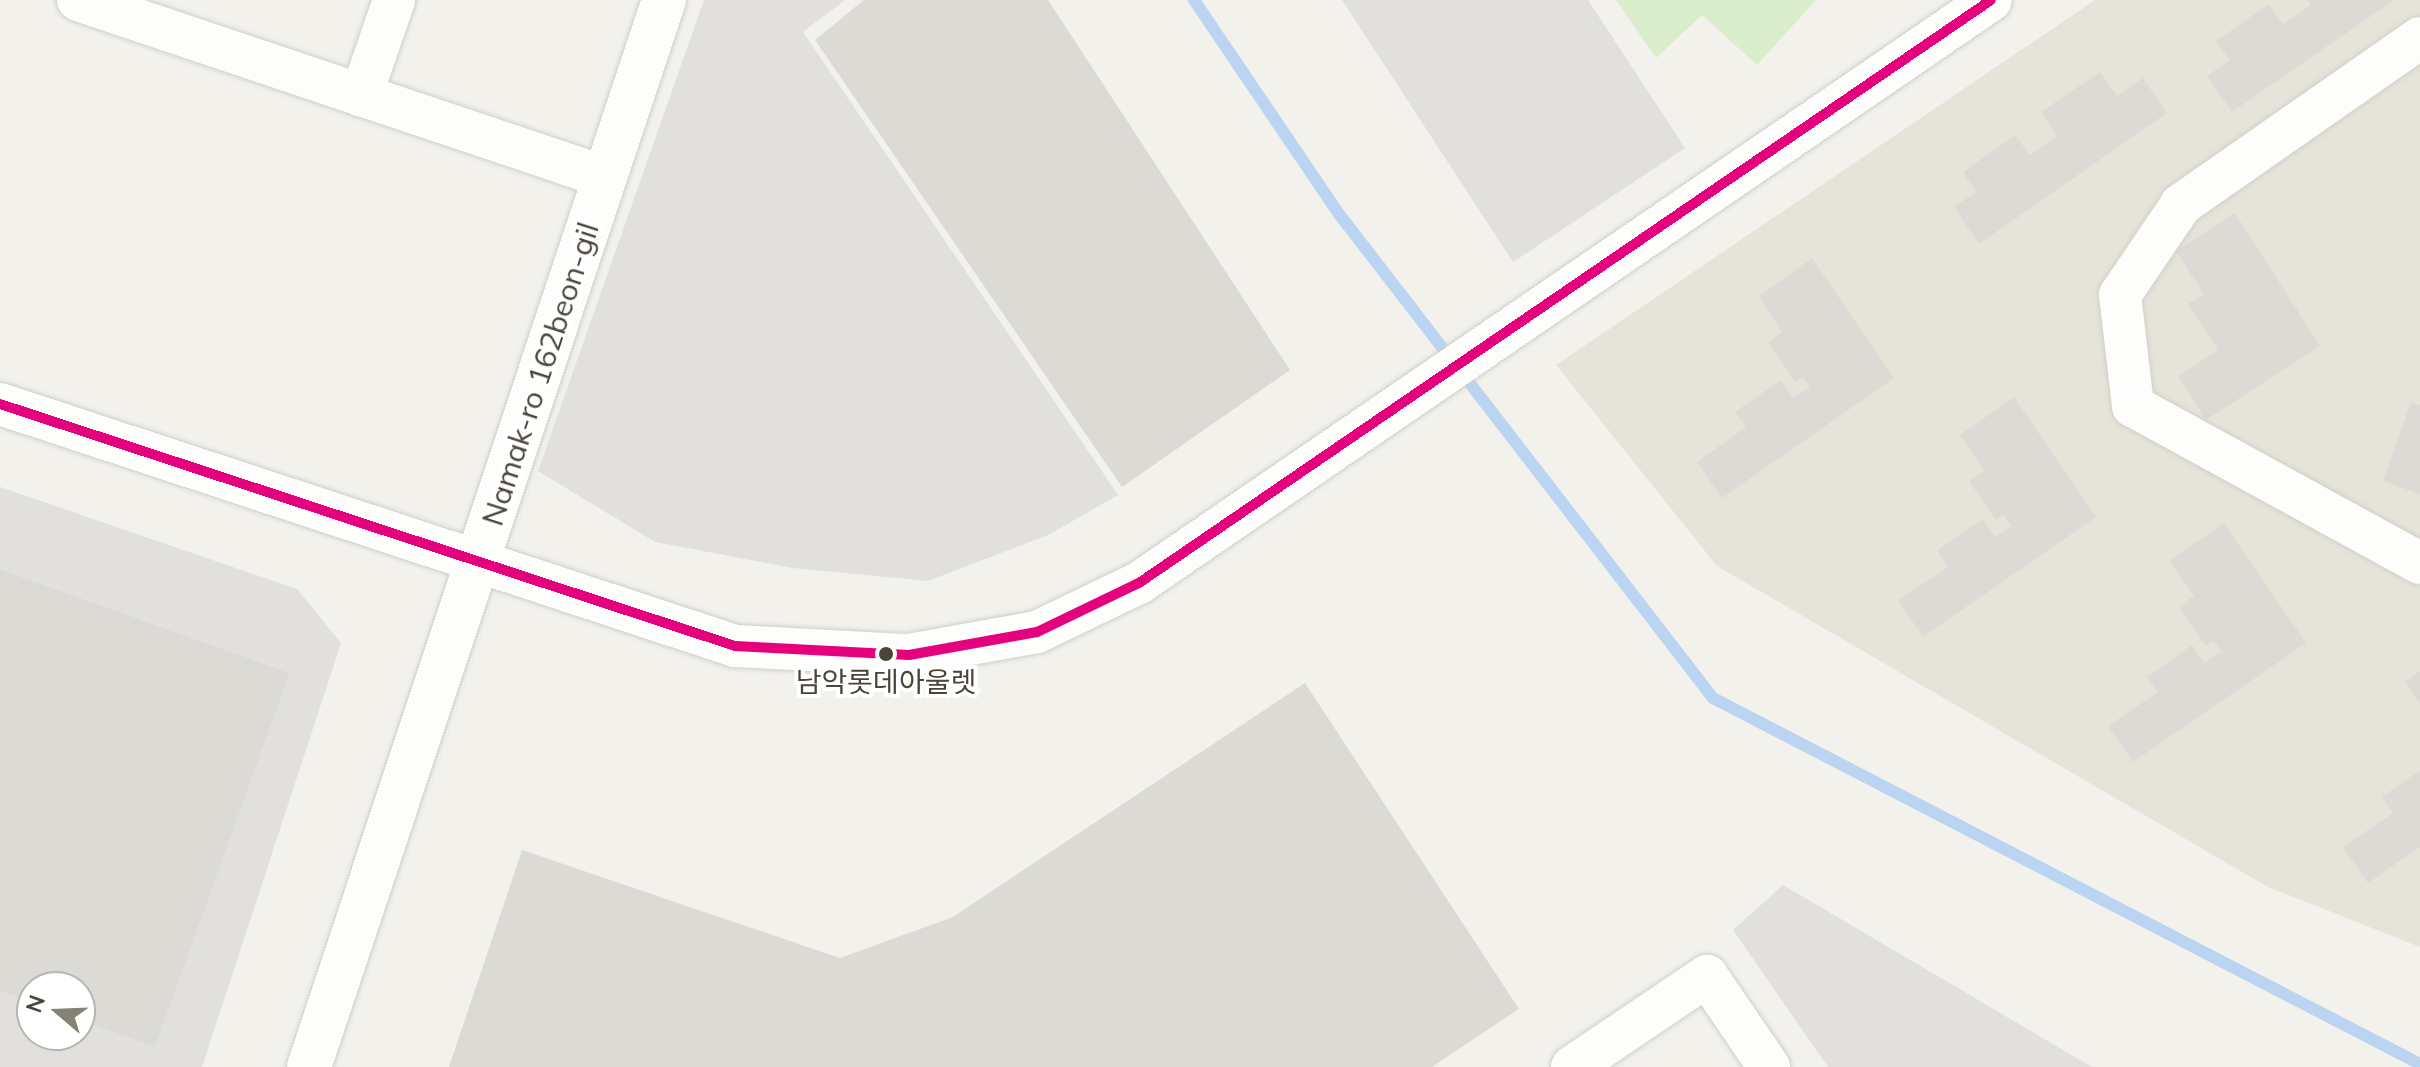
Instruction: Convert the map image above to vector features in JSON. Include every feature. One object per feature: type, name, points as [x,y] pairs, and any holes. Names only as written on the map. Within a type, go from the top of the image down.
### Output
[{"type":"street","points":[[78,0],[605,177]]},
{"type":"street","points":[[361,96],[394,0]]},
{"type":"street","name":"Namak-ro 162beon-gil","points":[[309,1067],[664,0]]},
{"type":"street","points":[[0,404],[476,565],[735,646],[909,655],[1037,632],[1139,583],[1550,307],[1991,0]]},
{"type":"street","points":[[2420,38],[2181,205],[2120,295],[2133,406],[2420,563]]},
{"type":"street","points":[[1572,1067],[1707,976],[1769,1067]]},
{"type":"shaded area","points":[[704,0],[845,0],[803,32],[1118,495],[1048,535],[928,581],[793,568],[655,542],[538,471]]},
{"type":"shaded area","points":[[1342,0],[1588,0],[1685,148],[1513,262]]},
{"type":"shaded area","points":[[2095,0],[2420,0],[2420,947],[2268,887],[1717,566],[1556,365]]},
{"type":"shaded area","points":[[0,487],[297,589],[341,643],[202,1067],[0,1067],[0,991],[16,996],[16,1051],[96,1051],[96,1026],[155,1046],[290,673],[0,569]]},
{"type":"shaded area","points":[[1783,885],[2092,1067],[1828,1067],[1733,930]]},
{"type":"green space","points":[[1616,0],[1816,0],[1757,65],[1702,15],[1656,58]]},
{"type":"building","points":[[864,0],[1048,0],[1290,370],[1122,487],[815,40]]},
{"type":"building","points":[[2307,0],[2394,0],[2232,112],[2207,76],[2230,60],[2216,41],[2269,4],[2283,24],[2311,5]]},
{"type":"building","points":[[2100,72],[2117,96],[2143,78],[2167,113],[1979,244],[1954,207],[1976,192],[1963,172],[2015,135],[2030,155],[2057,136],[2041,112]]},
{"type":"building","points":[[2235,213],[2320,346],[2206,420],[2178,376],[2218,350],[2188,304],[2204,294],[2176,251]]},
{"type":"building","points":[[1812,258],[1894,378],[1722,498],[1697,462],[1746,427],[1735,412],[1781,380],[1793,398],[1810,387],[1802,377],[1795,382],[1768,342],[1782,332],[1759,296]]},
{"type":"building","points":[[2014,397],[2096,517],[1923,637],[1898,600],[1948,567],[1937,550],[1983,519],[1995,537],[2011,526],[2004,515],[1996,520],[1969,481],[1984,470],[1960,435]]},
{"type":"building","points":[[2411,402],[2420,405],[2420,494],[2383,481]]},
{"type":"building","points":[[2224,523],[2306,643],[2133,762],[2108,726],[2158,692],[2147,677],[2192,645],[2204,663],[2221,651],[2213,641],[2206,646],[2179,607],[2194,596],[2169,561]]},
{"type":"building","points":[[0,569],[290,673],[155,1047],[96,1026],[96,971],[16,971],[16,996],[0,991]]},
{"type":"building","points":[[2420,671],[2420,704],[2405,682]]},
{"type":"building","points":[[1305,683],[1519,1009],[1432,1067],[449,1067],[522,850],[840,958],[953,917]]},
{"type":"building","points":[[2420,770],[2420,847],[2368,883],[2343,847],[2393,813],[2382,797]]},
{"type":"waterway","points":[[1194,0],[1339,214],[1713,698],[2420,1064]]},
{"type":"transit line","points":[[0,404],[735,646],[909,655],[1037,632],[1139,583],[1991,0]]},
{"type":"place","name":"남악롯데아울렛","points":[[886,654]]}]
